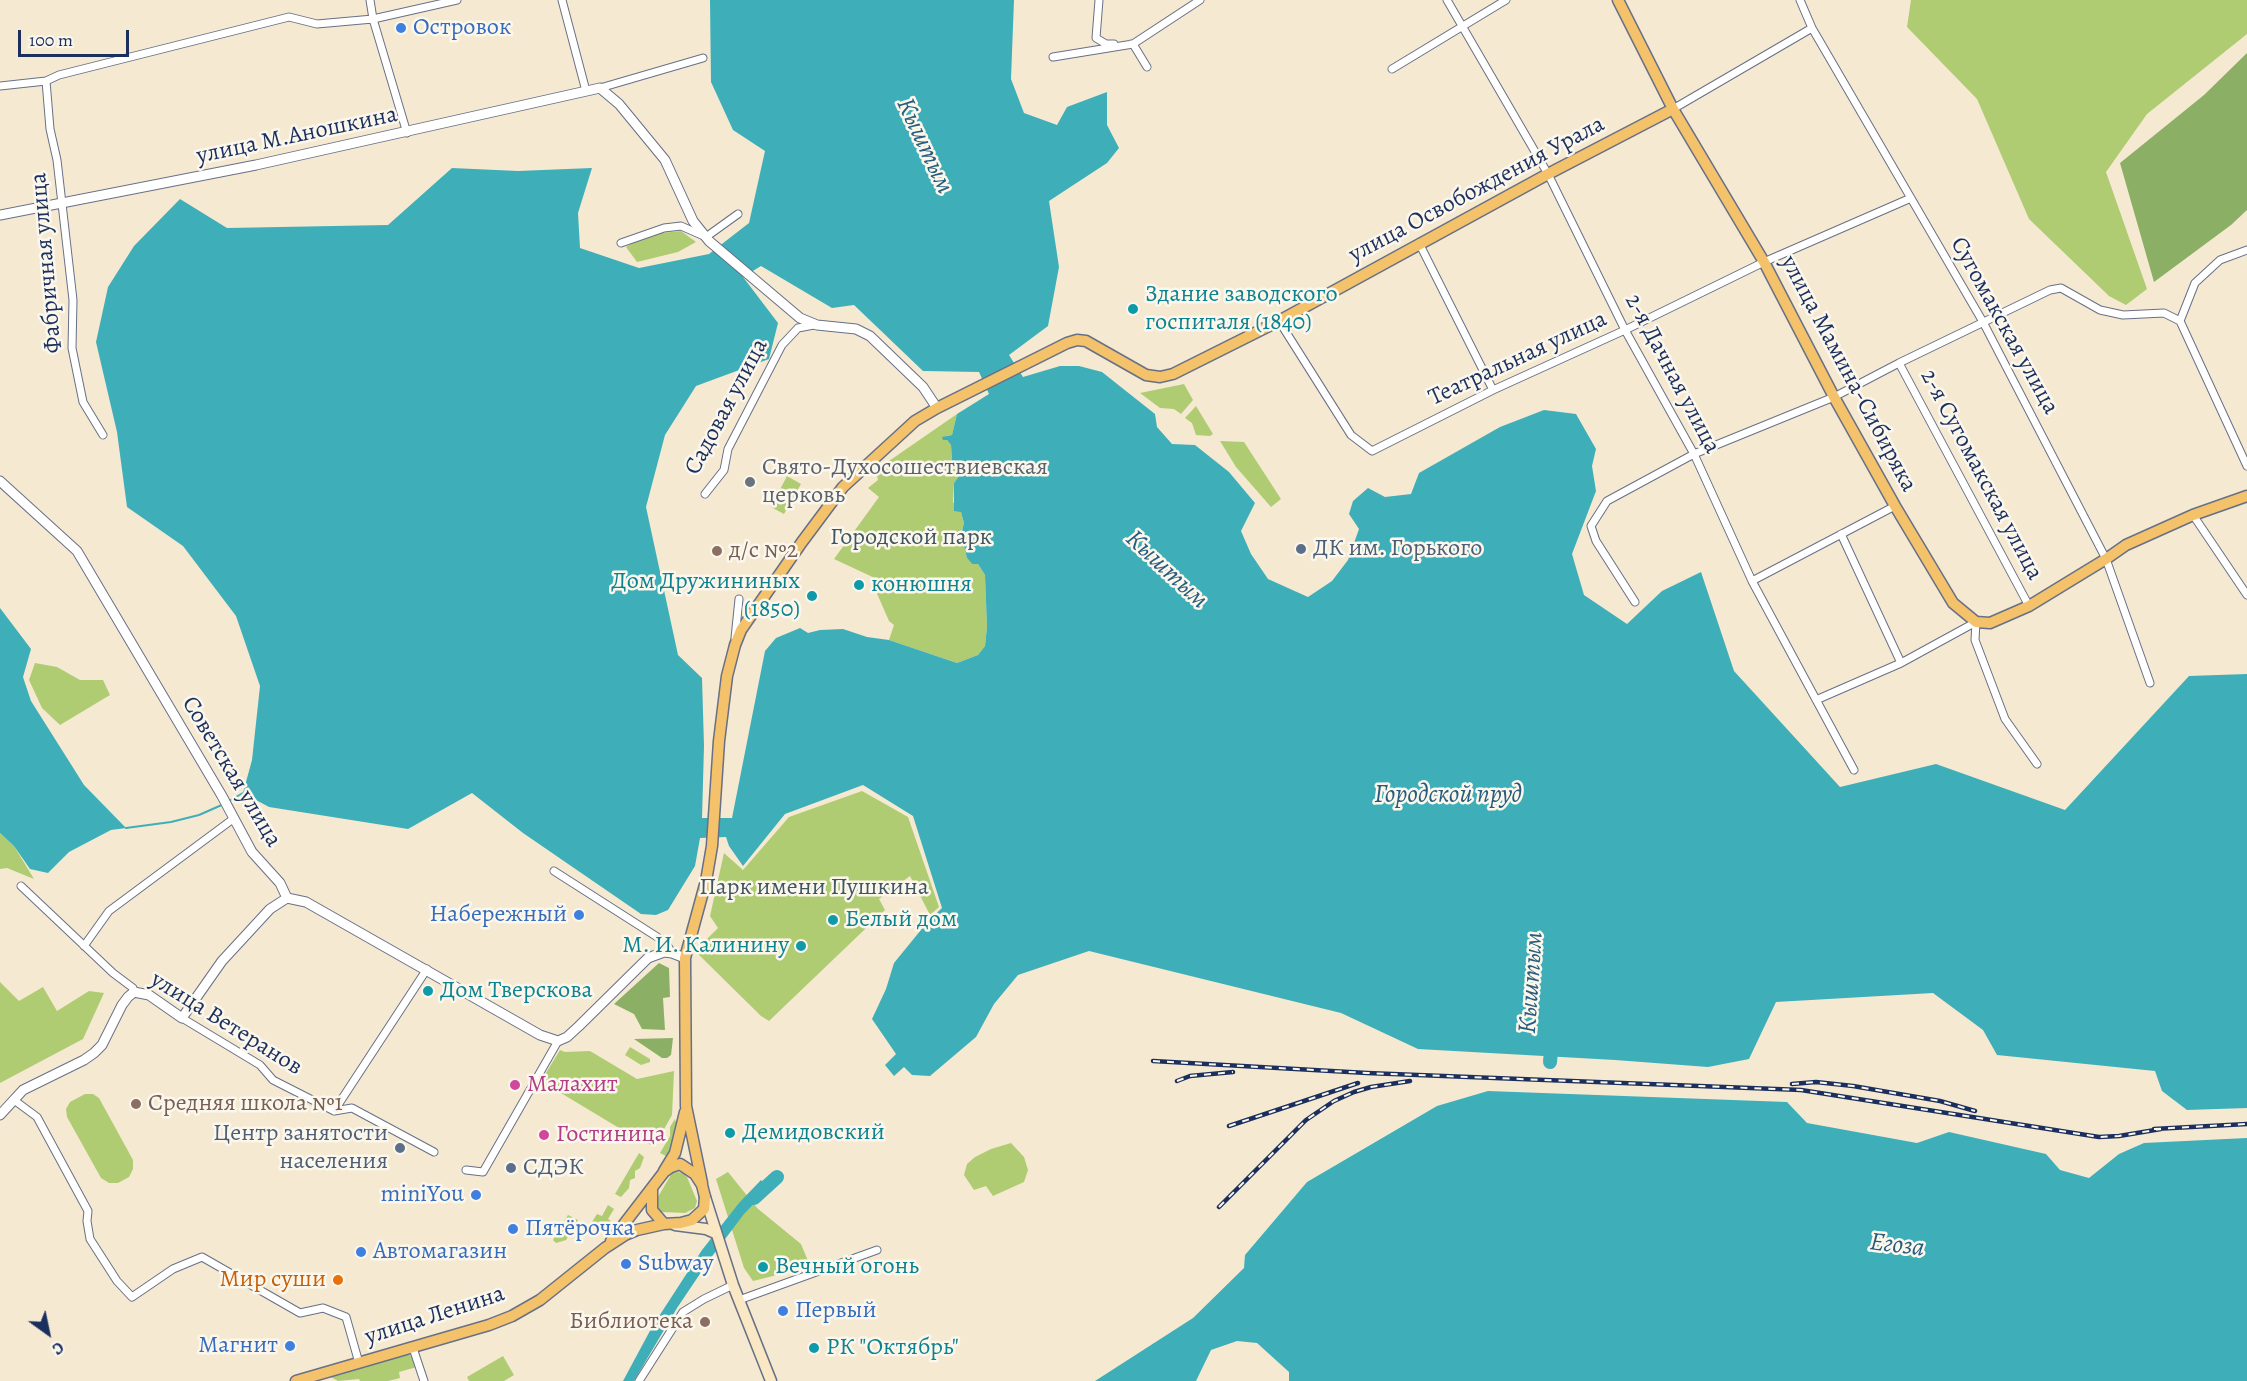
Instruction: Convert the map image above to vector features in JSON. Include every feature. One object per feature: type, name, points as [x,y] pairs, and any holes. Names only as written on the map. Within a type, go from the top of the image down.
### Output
[{"type":"main road","name":"улица Мамина-Сибиряка","points":[[1618,0],[1673,109],[1764,262],[1834,397],[1895,506],[1953,603],[1976,622]]},
{"type":"main road","name":"улица Освобождения Урала","points":[[937,408],[1067,343],[1082,340],[1139,373],[1153,377],[1167,376],[1280,321],[1419,243],[1673,109]]},
{"type":"main road","points":[[771,1381],[715,1233],[686,1106],[685,958],[706,882],[712,846],[719,741],[727,675],[741,630],[843,487],[902,431],[937,408]]},
{"type":"main road","points":[[1976,622],[1990,623],[2029,606],[2126,545],[2193,515],[2247,496]]},
{"type":"main road","points":[[605,1248],[652,1189],[675,1153],[686,1106]]},
{"type":"main road","points":[[663,1172],[680,1164],[695,1173],[702,1183]]},
{"type":"main road","points":[[652,1189],[652,1210],[667,1224],[706,1229],[715,1233]]},
{"type":"main road","points":[[605,1248],[637,1230],[692,1220],[704,1209],[705,1197]]},
{"type":"main road","name":"улица Ленина","points":[[296,1381],[413,1348],[512,1316],[540,1300],[566,1281],[605,1248]]},
{"type":"street","points":[[370,0],[373,19],[406,132]]},
{"type":"street","points":[[0,86],[46,81],[59,75],[289,17],[317,24],[373,19],[456,0]]},
{"type":"street","points":[[562,0],[586,91]]},
{"type":"street","points":[[1099,0],[1096,38],[1106,44],[1133,44]]},
{"type":"street","points":[[1053,57],[1133,44],[1200,0]]},
{"type":"street","name":"2-я Дачная улица","points":[[1447,0],[1548,174],[1625,330],[1694,454],[1752,580],[1854,770]]},
{"type":"street","points":[[1392,69],[1506,0]]},
{"type":"street","name":"Сугомакская улица","points":[[1800,0],[1812,28],[1983,322],[2106,559],[2150,683]]},
{"type":"street","name":"улица Освобождения Урала","points":[[1673,109],[1812,28]]},
{"type":"street","points":[[1133,44],[1147,67]]},
{"type":"street","name":"улица М.Аношкина","points":[[0,215],[406,132],[600,88],[703,58]]},
{"type":"street","name":"Фабричная улица","points":[[46,81],[50,129],[57,160],[73,300],[72,348],[83,402],[103,435]]},
{"type":"street","points":[[600,88],[619,104],[665,160],[693,221],[715,246],[801,318],[817,325],[856,329],[870,336],[923,387],[937,408]]},
{"type":"street","name":"Театральная улица","points":[[1280,321],[1351,435],[1372,451],[1493,390],[1625,330],[1764,262],[1911,198]]},
{"type":"street","points":[[706,237],[738,214]]},
{"type":"street","points":[[621,243],[664,228],[681,226],[706,237]]},
{"type":"street","points":[[1419,243],[1493,390]]},
{"type":"street","points":[[2180,321],[2194,283],[2220,260],[2247,250]]},
{"type":"street","points":[[1635,602],[1596,541],[1591,526],[1607,501],[1694,454],[1834,397],[2050,290],[2061,288],[2100,310],[2123,315],[2164,313],[2180,321],[2247,466]]},
{"type":"street","name":"Садовая улица","points":[[705,494],[723,470],[728,449],[782,345],[798,328],[817,325]]},
{"type":"street","name":"2-я Сугомакская улица","points":[[1899,363],[2029,606]]},
{"type":"street","name":"Советская улица","points":[[0,481],[77,551],[222,796],[252,852],[280,883],[287,898]]},
{"type":"street","points":[[1752,580],[1895,506]]},
{"type":"street","points":[[2193,515],[2247,595]]},
{"type":"street","points":[[1841,534],[1901,663]]},
{"type":"street","points":[[735,645],[739,599]]},
{"type":"street","points":[[1816,700],[1901,663],[1976,622]]},
{"type":"street","points":[[1976,622],[1975,640],[2005,720],[2037,764]]},
{"type":"street","points":[[84,946],[109,911],[233,819]]},
{"type":"street","points":[[554,871],[665,942],[672,952],[685,958]]},
{"type":"street","name":"улица Ветеранов","points":[[21,886],[113,973],[133,988],[134,992],[149,995],[182,1018],[260,1065],[273,1080],[334,1111],[352,1108],[434,1152]]},
{"type":"street","points":[[182,1018],[222,961],[270,909],[287,898],[306,902],[540,1035],[558,1041]]},
{"type":"street","points":[[466,1170],[483,1172],[558,1041],[567,1037],[579,1026],[640,964],[656,954],[672,952]]},
{"type":"street","points":[[334,1111],[427,969]]},
{"type":"street","points":[[0,1115],[23,1090],[94,1053],[102,1045],[122,1005],[134,992]]},
{"type":"street","points":[[14,1100],[37,1117],[88,1211],[90,1239],[117,1281],[132,1297],[174,1269],[202,1257],[300,1313],[323,1308],[346,1317],[359,1363]]},
{"type":"street","points":[[739,1300],[877,1250]]},
{"type":"street","points":[[639,1381],[683,1312],[733,1285]]},
{"type":"street","points":[[413,1348],[424,1381]]},
{"type":"green space","points":[[1911,0],[2247,0],[2247,34],[2147,114],[2106,172],[2147,289],[2126,305],[2109,296],[2029,219],[1977,99],[1907,27]]},
{"type":"green space","points":[[2247,53],[2247,210],[2231,225],[2154,282],[2120,163],[2204,95]]},
{"type":"green space","points":[[681,231],[696,242],[678,252],[637,262],[626,247],[661,233]]},
{"type":"green space","points":[[1184,384],[1193,400],[1181,414],[1174,409],[1160,408],[1140,393]]},
{"type":"green space","points":[[1196,406],[1213,434],[1210,436],[1196,435],[1192,423],[1185,418]]},
{"type":"green space","name":"Городской парк","points":[[957,414],[952,435],[946,436],[943,440],[947,440],[951,445],[952,460],[959,476],[954,483],[953,502],[961,512],[964,523],[961,535],[967,558],[972,564],[978,564],[985,575],[987,627],[985,646],[978,655],[957,663],[889,640],[894,625],[889,621],[875,589],[879,580],[834,559],[879,497],[868,488],[878,480],[876,470]]},
{"type":"green space","points":[[1220,441],[1244,442],[1281,499],[1271,507],[1236,467]]},
{"type":"green space","points":[[787,476],[801,484],[784,514],[771,507]]},
{"type":"green space","points":[[35,663],[57,667],[80,680],[103,680],[110,695],[60,725],[42,708],[29,680]]},
{"type":"green space","name":"Парк имени Пушкина","points":[[862,791],[908,817],[939,907],[930,915],[910,876],[879,899],[885,910],[769,1021],[761,1016],[695,951],[718,928],[710,916],[724,853],[743,870],[789,817]]},
{"type":"green space","points":[[0,833],[14,846],[34,879],[7,868],[0,869]]},
{"type":"green space","points":[[659,963],[669,968],[670,997],[663,998],[665,1030],[642,1029],[634,1014],[614,1004]]},
{"type":"green space","points":[[0,982],[19,1001],[43,987],[57,1011],[89,991],[104,993],[83,1039],[0,1083]]},
{"type":"green space","points":[[673,1038],[671,1055],[667,1058],[662,1058],[634,1039]]},
{"type":"green space","points":[[630,1047],[650,1059],[650,1062],[641,1065],[625,1055]]},
{"type":"green space","points":[[560,1050],[565,1052],[590,1051],[637,1079],[674,1071],[672,1115],[654,1147],[630,1133],[623,1144],[618,1141],[624,1131],[541,1081]]},
{"type":"green space","points":[[85,1094],[93,1094],[99,1098],[133,1160],[133,1169],[129,1177],[118,1183],[109,1183],[101,1178],[67,1117],[66,1109],[70,1102]]},
{"type":"green space","points":[[675,1119],[677,1126],[675,1140],[666,1156],[660,1153],[670,1136],[670,1127]]},
{"type":"green space","points":[[1011,1143],[1024,1157],[1028,1170],[1024,1182],[993,1196],[986,1186],[974,1190],[964,1175],[967,1164],[991,1149]]},
{"type":"green space","points":[[639,1153],[644,1157],[640,1168],[635,1171],[635,1178],[630,1180],[629,1188],[621,1197],[615,1194]]},
{"type":"green space","points":[[677,1172],[687,1177],[697,1201],[695,1208],[685,1213],[661,1212],[657,1210],[655,1202],[672,1173]]},
{"type":"green space","points":[[728,1172],[757,1208],[801,1244],[808,1261],[777,1275],[753,1281],[744,1268],[716,1179]]},
{"type":"green space","points":[[608,1205],[614,1209],[608,1219],[611,1221],[609,1224],[601,1227],[592,1222],[597,1214],[602,1216]]},
{"type":"green space","points":[[568,1215],[578,1220],[566,1240],[556,1243],[553,1240]]},
{"type":"green space","points":[[407,1354],[412,1356],[417,1367],[399,1372],[400,1378],[388,1381],[360,1381],[359,1379],[338,1381],[329,1376]]},
{"type":"green space","points":[[503,1356],[514,1375],[504,1381],[469,1381],[467,1377]]},
{"type":"water","name":"Городской пруд","points":[[710,0],[1014,0],[1011,79],[1024,113],[1057,125],[1067,107],[1107,92],[1107,125],[1119,148],[1107,163],[1049,201],[1059,267],[1048,326],[1009,355],[1023,377],[1060,366],[1079,366],[1102,372],[1155,414],[1157,427],[1172,444],[1195,445],[1229,472],[1255,503],[1241,531],[1251,554],[1268,579],[1308,597],[1332,581],[1348,560],[1359,529],[1349,514],[1353,501],[1368,488],[1385,497],[1411,494],[1419,473],[1500,427],[1544,410],[1576,414],[1596,449],[1592,466],[1596,491],[1572,554],[1584,595],[1627,624],[1662,591],[1701,572],[1734,671],[1840,787],[1936,764],[2065,810],[2189,676],[2247,674],[2247,1108],[2187,1110],[2162,1091],[2155,1071],[1997,1055],[1983,1030],[1933,993],[1776,1002],[1749,1059],[1708,1067],[1418,1049],[1341,1013],[1089,951],[1018,975],[994,1004],[976,1037],[930,1076],[912,1075],[904,1067],[894,1076],[885,1065],[896,1054],[872,1019],[886,989],[894,963],[929,920],[942,908],[913,816],[863,785],[785,814],[743,866],[729,846],[726,837],[700,838],[695,866],[668,910],[656,915],[641,914],[523,833],[472,793],[408,829],[269,807],[243,793],[252,760],[260,686],[236,616],[183,546],[127,507],[117,432],[96,342],[108,287],[134,246],[180,199],[227,228],[388,225],[452,168],[518,171],[592,168],[578,213],[580,248],[639,268],[709,254],[749,223],[765,151],[733,130],[711,82]],"holes":[[[761,266],[832,308],[854,305],[923,371],[979,372],[989,394],[957,414],[952,435],[942,437],[951,445],[952,460],[959,476],[954,483],[954,511],[961,512],[964,523],[961,535],[967,558],[972,564],[978,564],[985,575],[987,627],[985,646],[978,655],[957,663],[889,640],[867,637],[843,629],[808,633],[800,628],[776,638],[765,651],[732,818],[702,818],[704,746],[702,678],[678,655],[646,507],[665,435],[696,386],[769,359],[778,323],[743,277]]]},
{"type":"water","points":[[0,608],[31,649],[23,677],[31,701],[84,785],[126,828],[111,830],[69,852],[48,873],[30,869],[14,846],[0,833]]},
{"type":"water","name":"Егоза","points":[[1488,1091],[1787,1102],[1807,1123],[1917,1143],[1949,1132],[2046,1154],[2060,1170],[2089,1178],[2119,1154],[2144,1143],[2247,1138],[2247,1381],[1289,1381],[1289,1372],[1257,1343],[1237,1341],[1211,1350],[1196,1381],[1095,1381],[1193,1318],[1244,1268],[1245,1255],[1307,1182],[1437,1106]]},
{"type":"water","points":[[761,1180],[768,1189],[744,1214],[710,1259],[677,1308],[634,1381],[623,1381],[652,1327],[702,1250],[739,1203]]},
{"type":"waterway","points":[[229,801],[243,793]]},
{"type":"waterway","points":[[126,828],[171,822],[199,815],[224,804]]},
{"type":"waterway","name":"Кыштым","points":[[1550,1062],[1552,1040]]},
{"type":"waterway","points":[[754,1198],[777,1177]]},
{"type":"railway","points":[[1153,1061],[1367,1073],[1801,1090],[2099,1137],[2161,1129]]},
{"type":"railway","points":[[1177,1081],[1190,1076],[1233,1072]]},
{"type":"railway","points":[[1219,1207],[1306,1120],[1334,1101],[1371,1087],[1410,1081]]},
{"type":"railway","points":[[1792,1084],[1816,1082],[1853,1086],[1940,1101],[1975,1111]]},
{"type":"railway","points":[[1229,1126],[1358,1083]]},
{"type":"railway","points":[[2154,1129],[2247,1124]]},
{"type":"place","name":"Островок","points":[[401,28]]},
{"type":"place","name":"Здание заводского госпиталя (1840)","points":[[1133,309]]},
{"type":"place","name":"Свято-Духосошествиевская церковь","points":[[750,482]]},
{"type":"place","name":"ДК им. Горького","points":[[1301,549]]},
{"type":"place","name":"д/с №2","points":[[717,551]]},
{"type":"place","name":"конюшня","points":[[859,585]]},
{"type":"place","name":"Дом Дружининых (1850)","points":[[812,596]]},
{"type":"place","name":"Набережный","points":[[579,915]]},
{"type":"place","name":"Белый дом","points":[[833,920]]},
{"type":"place","name":"М. И. Калинину","points":[[801,946]]},
{"type":"place","name":"Дом Тверскова","points":[[428,991]]},
{"type":"place","name":"Малахит","points":[[515,1085]]},
{"type":"place","name":"Средняя школа №1","points":[[136,1104]]},
{"type":"place","name":"Демидовский","points":[[730,1133]]},
{"type":"place","name":"Гостиница","points":[[544,1135]]},
{"type":"place","name":"Центр занятости населения","points":[[400,1148]]},
{"type":"place","name":"СДЭК","points":[[511,1168]]},
{"type":"place","name":"miniYou","points":[[476,1195]]},
{"type":"place","name":"Пятёрочка","points":[[513,1229]]},
{"type":"place","name":"Автомагазин","points":[[361,1252]]},
{"type":"place","name":"Subway","points":[[626,1264]]},
{"type":"place","name":"Вечный огонь","points":[[763,1267]]},
{"type":"place","name":"Мир суши","points":[[338,1280]]},
{"type":"place","name":"Первый","points":[[783,1311]]},
{"type":"place","name":"Библиотека","points":[[705,1322]]},
{"type":"place","name":"Магнит","points":[[290,1346]]},
{"type":"place","name":"РК \"Октябрь\"","points":[[814,1348]]}]
